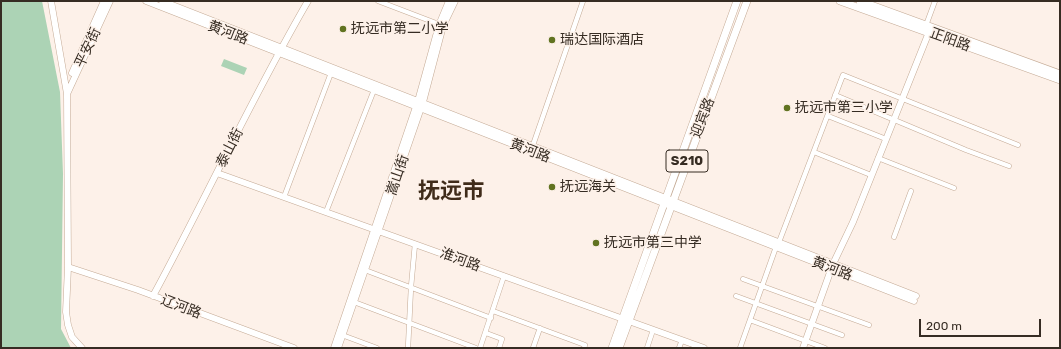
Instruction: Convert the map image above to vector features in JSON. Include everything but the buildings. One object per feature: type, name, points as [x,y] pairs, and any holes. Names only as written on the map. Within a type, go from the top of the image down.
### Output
[{"type":"main road","points":[[51,1],[67,94],[68,267],[66,312],[72,337],[82,348]]},
{"type":"main road","name":"平安街","points":[[66,87],[104,1]]},
{"type":"main road","name":"平安街","points":[[67,94],[110,1]]},
{"type":"main road","name":"黄河路","points":[[146,1],[280,50],[374,90],[532,145],[664,200]]},
{"type":"main road","name":"黄河路","points":[[162,1],[280,50],[915,299]]},
{"type":"main road","name":"泰山街","points":[[153,296],[280,50],[308,1]]},
{"type":"main road","name":"嵩山街","points":[[334,348],[420,105],[441,25],[450,1]]},
{"type":"main road","name":"嵩山街","points":[[441,25],[455,1]]},
{"type":"main road","name":"迎宾路","points":[[619,348],[626,320],[664,200],[737,1]]},
{"type":"main road","name":"迎宾路","points":[[612,348],[626,320],[672,203],[747,1]]},
{"type":"main road","name":"正阳路","points":[[840,1],[1060,74]]},
{"type":"main road","name":"正阳路","points":[[860,1],[927,29],[1060,80]]},
{"type":"main road","points":[[803,348],[832,266],[872,175],[902,99],[927,29]]},
{"type":"main road","name":"淮河路","points":[[217,173],[704,348]]},
{"type":"main road","name":"嵩山街","points":[[338,348],[365,270],[376,230]]},
{"type":"main road","name":"辽河路","points":[[68,267],[153,296],[294,348]]},
{"type":"street","points":[[378,1],[441,25]]},
{"type":"street","points":[[532,145],[583,1]]},
{"type":"street","points":[[927,29],[935,1]]},
{"type":"street","points":[[284,197],[331,73]]},
{"type":"street","points":[[740,348],[777,245],[843,75],[1018,145]]},
{"type":"street","points":[[326,212],[374,90]]},
{"type":"street","points":[[836,95],[966,150],[1010,166]]},
{"type":"street","points":[[828,116],[886,139]]},
{"type":"street","points":[[814,152],[872,175]]},
{"type":"street","points":[[878,158],[954,188]]},
{"type":"street","points":[[894,237],[911,191]]},
{"type":"street","points":[[408,348],[415,244]]},
{"type":"street","points":[[365,270],[491,318]]},
{"type":"street","points":[[480,348],[504,276]]},
{"type":"street","points":[[743,279],[869,325]]},
{"type":"street","points":[[736,296],[842,336]]},
{"type":"street","points":[[354,302],[476,348]]},
{"type":"street","points":[[493,311],[585,345],[584,348]]},
{"type":"street","points":[[750,320],[824,348]]},
{"type":"street","points":[[533,348],[540,328]]},
{"type":"street","points":[[647,348],[653,330]]},
{"type":"street","points":[[486,333],[502,339],[499,348]]},
{"type":"street","points":[[342,335],[377,348]]},
{"type":"street","points":[[679,348],[682,340]]},
{"type":"green space","points":[[1,1],[42,1],[60,92],[63,174],[61,329],[71,348],[1,348]]},
{"type":"green space","points":[[224,59],[247,68],[244,75],[221,66]]},
{"type":"place","name":"抚远市第二小学","points":[[343,29]]},
{"type":"place","name":"瑞达国际酒店","points":[[552,40]]},
{"type":"place","name":"抚远市第三小学","points":[[787,108]]},
{"type":"place","name":"抚远海关","points":[[552,187]]},
{"type":"place","name":"抚远市第三中学","points":[[596,243]]},
{"type":"district","name":"抚远市","points":[[451,192]]}]
